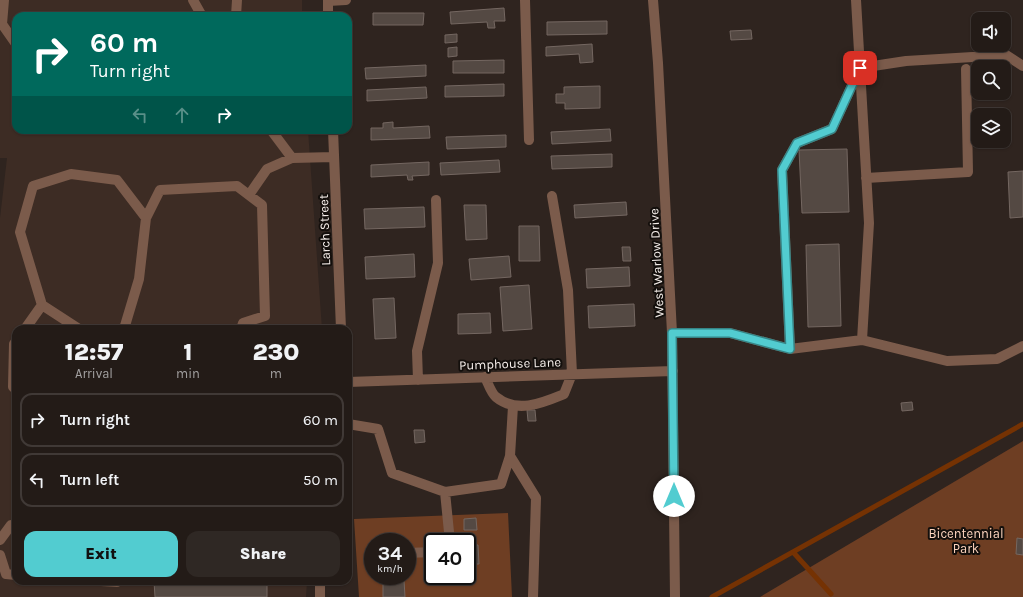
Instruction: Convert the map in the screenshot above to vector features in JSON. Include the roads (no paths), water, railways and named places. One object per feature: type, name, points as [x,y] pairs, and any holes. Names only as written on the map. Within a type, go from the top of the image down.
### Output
[{"type":"street","points":[[4,0],[1,27],[12,39]]},
{"type":"street","points":[[193,0],[200,12]]},
{"type":"street","points":[[236,12],[238,0]]},
{"type":"street","points":[[328,12],[328,0],[346,0]]},
{"type":"street","points":[[525,0],[529,140]]},
{"type":"street","name":"West Warlow Drive","points":[[653,0],[658,63],[672,333],[675,597]]},
{"type":"street","points":[[856,0],[869,223],[862,340]]},
{"type":"street","points":[[860,68],[906,61],[1006,55],[1023,66]]},
{"type":"street","points":[[790,349],[782,170],[797,143],[832,129],[860,68]]},
{"type":"street","points":[[866,178],[968,172],[966,69]]},
{"type":"street","points":[[274,134],[292,158]]},
{"type":"street","name":"Larch Street","points":[[333,134],[341,325]]},
{"type":"street","points":[[249,195],[267,169],[292,158],[334,157]]},
{"type":"street","points":[[73,325],[42,305],[20,232],[33,186],[71,174],[117,180],[146,218]]},
{"type":"street","points":[[125,325],[139,279],[146,218],[160,190],[237,186],[262,205],[265,316],[244,323],[243,325]]},
{"type":"street","points":[[485,377],[495,396],[513,406],[536,405],[564,394],[572,374],[568,290],[552,196]]},
{"type":"street","points":[[418,380],[417,351],[438,263],[436,200]]},
{"type":"street","points":[[28,325],[42,305]]},
{"type":"street","points":[[672,333],[730,333],[790,349],[862,340],[947,361],[996,359],[1023,346]]},
{"type":"street","name":"Pumphouse Lane","points":[[352,382],[673,371]]},
{"type":"street","points":[[352,425],[378,429],[392,473],[445,492],[501,484],[510,456],[513,406]]},
{"type":"street","points":[[510,456],[536,498],[533,597]]},
{"type":"street","points":[[445,492],[449,533]]},
{"type":"street","points":[[0,540],[12,525]]},
{"type":"street","points":[[0,555],[6,574],[12,575]]},
{"type":"street","points":[[320,585],[320,597]]},
{"type":"waterway","points":[[712,597],[1023,424]]},
{"type":"waterway","points":[[793,552],[831,594]]},
{"type":"park label","name":"Bicentennial Park","points":[[966,540]]}]
